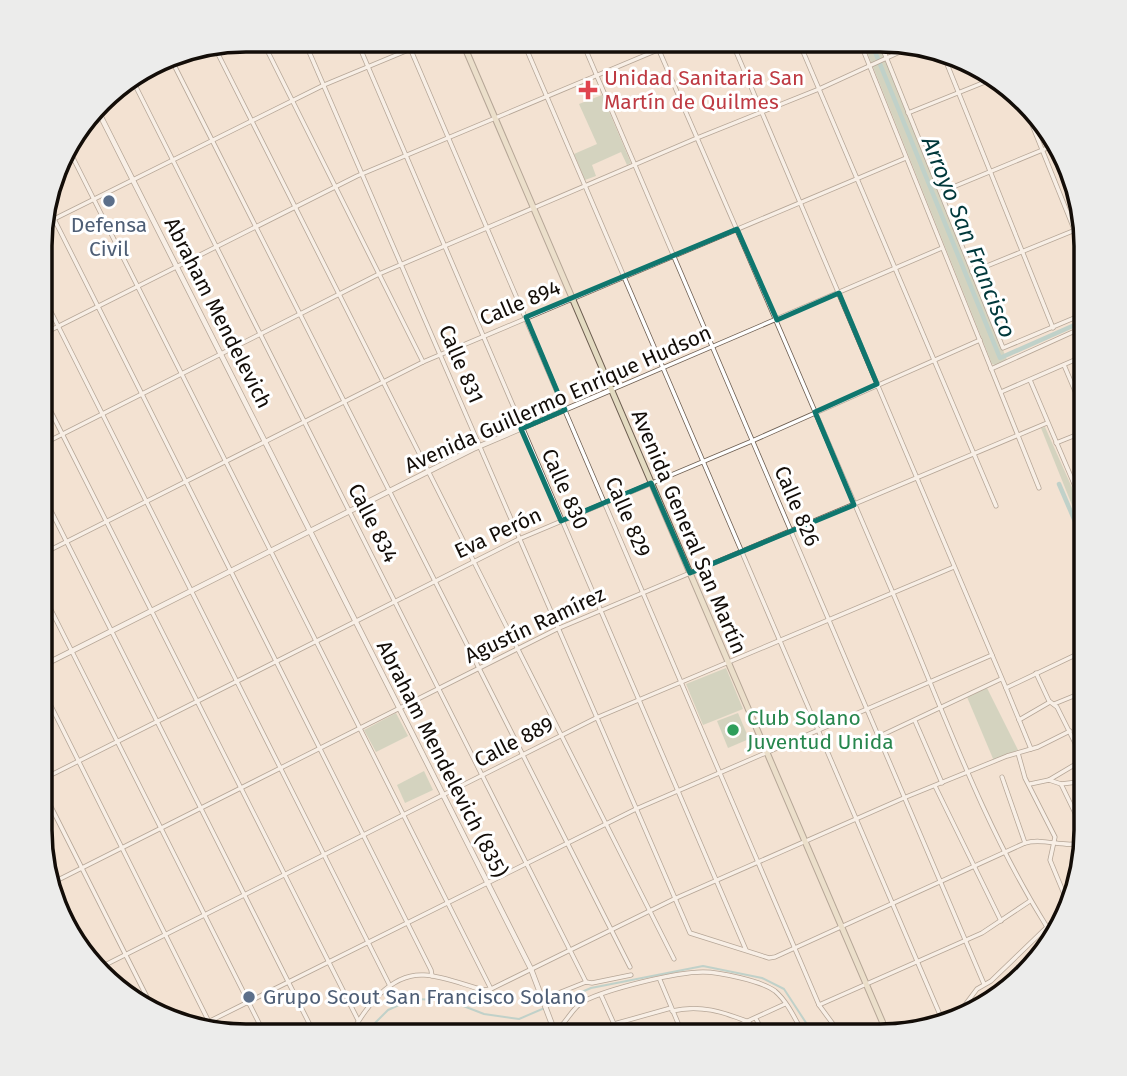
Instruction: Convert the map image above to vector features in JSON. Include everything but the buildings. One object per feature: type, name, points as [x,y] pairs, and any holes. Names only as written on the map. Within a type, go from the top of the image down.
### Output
[{"type":"main road","name":"Avenida General San Martín","points":[[467,52],[883,1023]]},
{"type":"street","points":[[267,52],[423,362]]},
{"type":"street","name":"Calle 831","points":[[309,52],[689,931],[746,950]]},
{"type":"street","name":"Calle 830","points":[[361,52],[746,950]]},
{"type":"street","points":[[54,219],[324,85],[403,52]]},
{"type":"street","name":"Calle 829","points":[[412,52],[819,1005],[832,1023]]},
{"type":"street","points":[[528,52],[940,1014]]},
{"type":"street","name":"Calle 826","points":[[587,53],[984,984]]},
{"type":"street","points":[[52,330],[335,187],[653,53]]},
{"type":"street","points":[[660,53],[777,320],[940,709],[1004,853],[1047,927],[991,981],[974,992],[966,1003]]},
{"type":"street","points":[[737,53],[1031,749]]},
{"type":"street","points":[[804,53],[996,506]]},
{"type":"street","points":[[864,53],[1039,488]]},
{"type":"street","points":[[885,53],[1003,348],[1074,318]]},
{"type":"street","points":[[52,439],[379,274],[697,138],[819,89],[870,67],[894,53]]},
{"type":"street","points":[[218,54],[674,958]]},
{"type":"street","points":[[947,65],[1053,328]]},
{"type":"street","points":[[175,67],[521,756],[630,967]]},
{"type":"street","points":[[908,113],[983,83]]},
{"type":"street","name":"Calle 834","points":[[136,88],[586,982]]},
{"type":"street","name":"Abraham Mendelevich","points":[[102,118],[310,532]]},
{"type":"street","points":[[1033,126],[1074,229]]},
{"type":"street","points":[[941,192],[1047,148]]},
{"type":"street","name":"Calle 894","points":[[53,549],[423,362],[906,158]]},
{"type":"street","points":[[74,160],[491,989]]},
{"type":"street","points":[[54,220],[432,976]]},
{"type":"street","points":[[972,272],[1074,230]]},
{"type":"street","name":"Avenida Guillermo Enrique Hudson","points":[[53,660],[479,446],[942,248]]},
{"type":"street","points":[[52,315],[389,984]]},
{"type":"street","points":[[991,369],[1074,331]]},
{"type":"street","name":"Eva Perón","points":[[53,774],[519,539],[980,340]]},
{"type":"street","points":[[1001,392],[1074,360]]},
{"type":"street","points":[[1064,365],[1074,389]]},
{"type":"street","points":[[1030,380],[1074,483]]},
{"type":"street","points":[[52,415],[358,1020]]},
{"type":"street","name":"Agustín Ramírez","points":[[59,879],[558,629],[1047,424]]},
{"type":"street","points":[[1056,443],[1074,436]]},
{"type":"street","points":[[52,514],[309,1023]]},
{"type":"street","name":"Abraham Mendelevich (835)","points":[[310,532],[531,969],[542,1001]]},
{"type":"street","name":"Calle 889","points":[[107,964],[596,718],[954,567]]},
{"type":"street","points":[[53,614],[259,1023]]},
{"type":"street","points":[[212,1020],[635,808],[992,655]]},
{"type":"street","points":[[1006,688],[1074,656]]},
{"type":"street","points":[[1036,673],[1052,703],[1058,706],[1074,738]]},
{"type":"street","points":[[880,736],[1002,678]]},
{"type":"street","points":[[1019,720],[1074,695]]},
{"type":"street","points":[[53,711],[208,1019]]},
{"type":"street","points":[[915,721],[942,783]]},
{"type":"street","points":[[356,1023],[389,984],[415,975],[432,976],[483,990],[491,989],[674,899],[906,797],[1031,749],[1070,731]]},
{"type":"street","points":[[1018,753],[1025,778],[1053,833],[1051,864],[1064,893]]},
{"type":"street","points":[[1030,784],[1049,780],[1074,765]]},
{"type":"street","points":[[1002,777],[1024,843]]},
{"type":"street","points":[[1049,780],[1061,784],[1074,782]]},
{"type":"street","points":[[1061,784],[1074,810]]},
{"type":"street","points":[[935,786],[1001,920]]},
{"type":"street","points":[[53,810],[146,994]]},
{"type":"street","points":[[746,950],[772,958],[1024,843],[1045,840],[1074,844]]},
{"type":"street","points":[[819,1005],[965,940],[1031,901]]},
{"type":"street","points":[[564,1023],[578,1005],[601,995],[692,973],[710,973],[767,986],[778,995],[797,1023]]},
{"type":"street","points":[[551,1023],[542,1001],[586,982],[631,975]]},
{"type":"street","points":[[660,980],[678,1023]]},
{"type":"street","points":[[601,995],[614,1023]]},
{"type":"street","points":[[744,1023],[785,1004]]},
{"type":"street","points":[[618,1023],[683,1009],[709,1009],[749,1021]]},
{"type":"street","points":[[756,1019],[758,1023]]},
{"type":"highlighted area","points":[[737,229],[777,320],[839,293],[877,384],[815,412],[854,505],[690,573],[651,483],[561,521],[521,429],[565,410],[526,317]]},
{"type":"green space","points":[[867,53],[882,53],[1007,360],[992,364]]},
{"type":"green space","points":[[602,95],[631,163],[627,165],[621,152],[592,165],[596,176],[585,180],[574,154],[597,144],[579,104]]},
{"type":"green space","points":[[1045,427],[1074,492],[1074,510],[1041,428]]},
{"type":"green space","points":[[726,668],[743,709],[703,725],[686,684]]},
{"type":"green space","points":[[987,688],[1018,750],[994,761],[967,697]]},
{"type":"green space","points":[[396,713],[408,736],[376,752],[364,730]]},
{"type":"green space","name":"Club Solano Juventud Unida","points":[[738,713],[749,739],[728,748],[717,721]]},
{"type":"green space","points":[[424,771],[433,790],[405,803],[397,785]]},
{"type":"waterway","name":"Arroyo San Francisco","points":[[875,53],[1000,358],[1074,325]]},
{"type":"waterway","points":[[1059,484],[1074,519]]},
{"type":"waterway","points":[[1010,974],[1019,965]]},
{"type":"waterway","points":[[375,1023],[388,1010],[412,999],[448,1000],[484,1014],[519,1019],[591,988],[703,966],[762,978],[784,989],[806,1023]]},
{"type":"place","name":"Unidad Sanitaria San Martín de Quilmes","points":[[588,90]]},
{"type":"place","name":"Defensa Civil","points":[[109,201]]},
{"type":"place","name":"Club Solano Juventud Unida","points":[[733,730]]},
{"type":"place","name":"Grupo Scout San Francisco Solano","points":[[249,997]]}]
